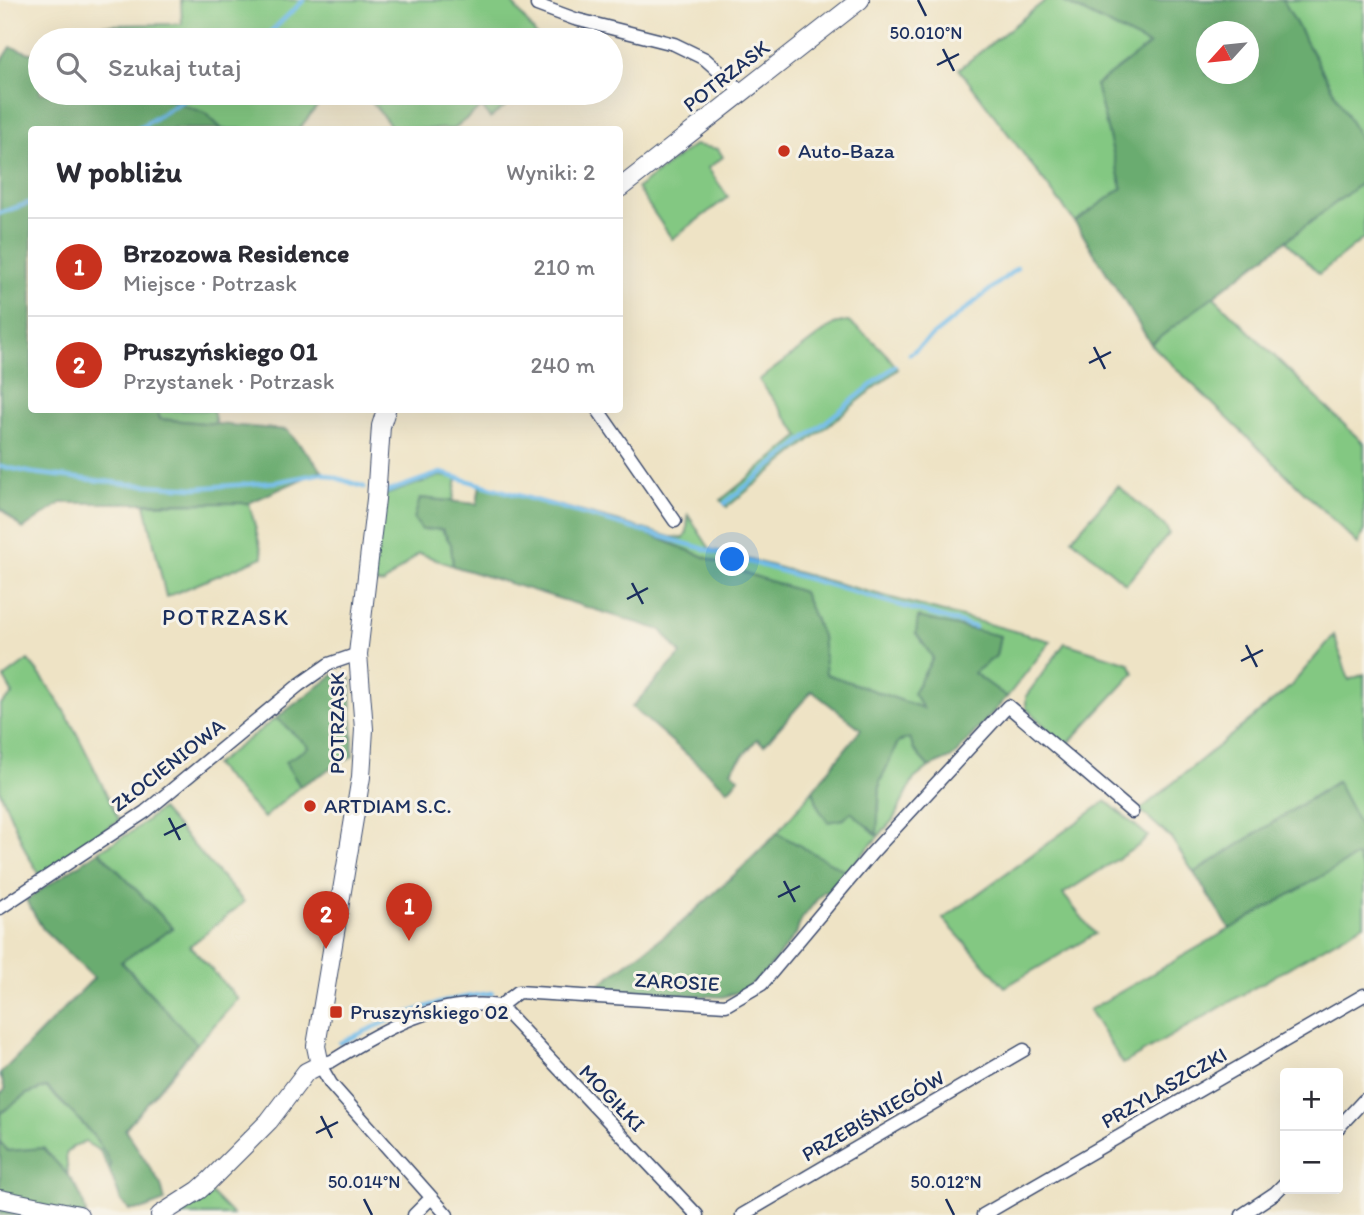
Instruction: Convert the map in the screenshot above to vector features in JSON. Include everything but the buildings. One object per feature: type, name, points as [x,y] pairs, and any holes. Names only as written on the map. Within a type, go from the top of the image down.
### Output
[{"type":"street","name":"POTRZASK","points":[[623,186],[860,0]]},
{"type":"street","points":[[537,5],[611,28]]},
{"type":"street","points":[[623,31],[674,44],[705,60],[742,92]]},
{"type":"street","name":"POTRZASK","points":[[320,1065],[316,1046],[361,777],[364,729],[359,654],[381,426],[385,413]]},
{"type":"street","points":[[600,413],[675,522]]},
{"type":"street","name":"ZŁOCIENIOWA","points":[[0,908],[145,812],[299,685],[329,664],[359,654]]},
{"type":"street","name":"ZAROSIE","points":[[320,1065],[398,1024],[448,1007],[478,1003],[500,1006],[518,992],[726,1005],[762,984],[872,853],[1008,706],[1132,812]]},
{"type":"street","name":"PRZYLASZCZKI","points":[[983,1215],[1364,995]]},
{"type":"street","name":"MOGIŁKI","points":[[500,1006],[697,1215]]},
{"type":"street","name":"PRZEBIŚNIEGÓW","points":[[742,1215],[1024,1051]]},
{"type":"street","points":[[160,1215],[209,1181],[269,1121],[306,1072],[320,1065],[331,1084],[447,1215]]},
{"type":"street","points":[[1343,1123],[1364,1100]]},
{"type":"street","points":[[1242,1215],[1280,1188]]},
{"type":"street","points":[[414,1215],[431,1198]]},
{"type":"street","points":[[0,1199],[79,1215]]},
{"type":"green space","points":[[181,0],[510,0],[531,28],[103,28],[103,25],[182,24]]},
{"type":"green space","points":[[1046,0],[1060,0],[1150,45],[1096,85],[1122,188],[1075,222],[959,69]]},
{"type":"green space","points":[[1060,0],[1283,0],[1364,146],[1364,181],[1151,344],[1075,222],[1122,188],[1096,85],[1149,45]]},
{"type":"green space","points":[[1283,0],[1364,0],[1364,146]]},
{"type":"green space","points":[[11,47],[28,52],[28,105],[183,105],[205,113],[219,126],[28,126],[28,413],[158,413],[160,419],[287,430],[322,470],[249,503],[61,503],[23,529],[0,508],[0,64]]},
{"type":"green space","points":[[183,105],[318,105],[301,126],[219,126],[205,113]]},
{"type":"green space","points":[[374,105],[507,105],[490,118],[482,107],[457,126],[391,126]]},
{"type":"green space","points":[[694,145],[718,149],[723,157],[708,168],[728,197],[672,239],[637,188]]},
{"type":"green space","points":[[1364,181],[1364,238],[1319,274],[1286,241]]},
{"type":"green space","points":[[1213,296],[1364,444],[1364,530],[1358,544],[1151,344]]},
{"type":"green space","points":[[847,321],[875,343],[898,369],[727,507],[721,500],[800,436],[759,380],[834,324]]},
{"type":"green space","points":[[158,413],[214,413],[216,424],[160,419]]},
{"type":"green space","points":[[440,476],[457,478],[453,501],[420,498],[451,544],[453,566],[419,553],[383,584],[372,582],[385,495]]},
{"type":"green space","points":[[480,484],[616,521],[739,571],[803,592],[822,636],[826,674],[923,708],[913,693],[933,658],[916,633],[918,617],[1000,636],[996,656],[974,673],[1007,697],[953,757],[929,767],[914,750],[910,738],[898,742],[880,782],[877,835],[851,812],[844,819],[828,822],[819,809],[813,790],[861,729],[812,691],[764,745],[757,739],[731,770],[739,778],[728,790],[632,707],[681,654],[661,630],[453,566],[451,544],[442,529],[422,530],[414,519],[420,498],[477,504]]},
{"type":"green space","points":[[1118,486],[1166,527],[1169,534],[1126,584],[1072,539]]},
{"type":"green space","points":[[249,503],[263,557],[166,597],[145,504]]},
{"type":"green space","points":[[688,515],[710,549],[1051,641],[1007,697],[973,673],[996,656],[1000,636],[962,629],[916,633],[933,658],[913,693],[925,709],[826,674],[822,636],[803,592],[739,571],[616,521],[670,537],[684,538]]},
{"type":"green space","points":[[1334,635],[1349,680],[1364,674],[1364,834],[1336,782],[1194,873],[1171,838],[1140,810],[1290,687]]},
{"type":"green space","points":[[1065,643],[1129,663],[1134,673],[1065,747],[1026,708],[1026,696]]},
{"type":"green space","points":[[28,660],[67,716],[119,820],[40,875],[27,854],[0,791],[0,705],[13,694],[4,678]]},
{"type":"green space","points":[[335,674],[351,678],[353,756],[300,786],[285,762],[309,747],[276,718]]},
{"type":"green space","points":[[276,718],[310,747],[285,762],[300,786],[264,818],[214,765]]},
{"type":"green space","points":[[910,737],[914,750],[929,767],[914,779],[893,820],[847,872],[777,833],[813,790],[819,809],[879,811],[880,782],[898,742]]},
{"type":"green space","points":[[1337,782],[1364,834],[1364,872],[1357,856],[1230,929],[1194,873]]},
{"type":"green space","points":[[1106,801],[1148,836],[1141,844],[1063,894],[1095,934],[1005,987],[943,919]]},
{"type":"green space","points":[[161,809],[244,902],[190,946],[238,999],[197,1044],[121,961],[173,928],[99,851],[133,831]]},
{"type":"green space","points":[[777,833],[847,872],[830,892],[823,892],[801,920],[796,934],[768,969],[752,984],[723,997],[593,989],[680,924]]},
{"type":"green space","points":[[99,851],[173,928],[121,962],[197,1044],[125,1129],[161,1185],[165,1201],[141,1210],[129,1210],[121,1201],[106,1154],[83,1124],[47,1087],[27,1094],[1,1113],[0,1117],[0,1094],[5,1090],[0,1074],[94,978],[43,929],[26,900]]},
{"type":"green space","points":[[1357,856],[1364,873],[1364,924],[1123,1064],[1089,1010]]},
{"type":"green space","points":[[46,1087],[99,1144],[111,1166],[109,1169],[100,1151],[85,1142],[73,1146],[66,1154],[68,1175],[43,1148],[8,1151],[0,1142],[1,1113],[27,1094]]},
{"type":"green space","points":[[0,1142],[8,1151],[43,1148],[76,1187],[86,1215],[0,1215]]},
{"type":"green space","points":[[211,1193],[233,1215],[181,1215]]},
{"type":"waterway","points":[[275,28],[304,0]]},
{"type":"waterway","points":[[142,126],[176,105]]},
{"type":"waterway","points":[[0,213],[28,203]]},
{"type":"waterway","points":[[910,354],[1017,268]]},
{"type":"waterway","points":[[725,503],[895,366]]},
{"type":"waterway","points":[[0,466],[33,473],[128,484],[196,488],[276,482],[322,473],[364,487]]},
{"type":"waterway","points":[[386,492],[441,473],[975,627]]},
{"type":"waterway","points":[[340,1043],[413,1011],[451,1000],[492,993]]},
{"type":"place","name":"Auto-Baza","points":[[784,151]]},
{"type":"place","name":"ARTDIAM S.C.","points":[[310,806]]},
{"type":"place","name":"Brzozowa Residence","points":[[409,941]]},
{"type":"place","name":"Pruszyńskiego 01","points":[[326,949]]},
{"type":"place","name":"Pruszyńskiego 02","points":[[336,1012]]},
{"type":"district","name":"POTRZASK","points":[[226,617]]}]
